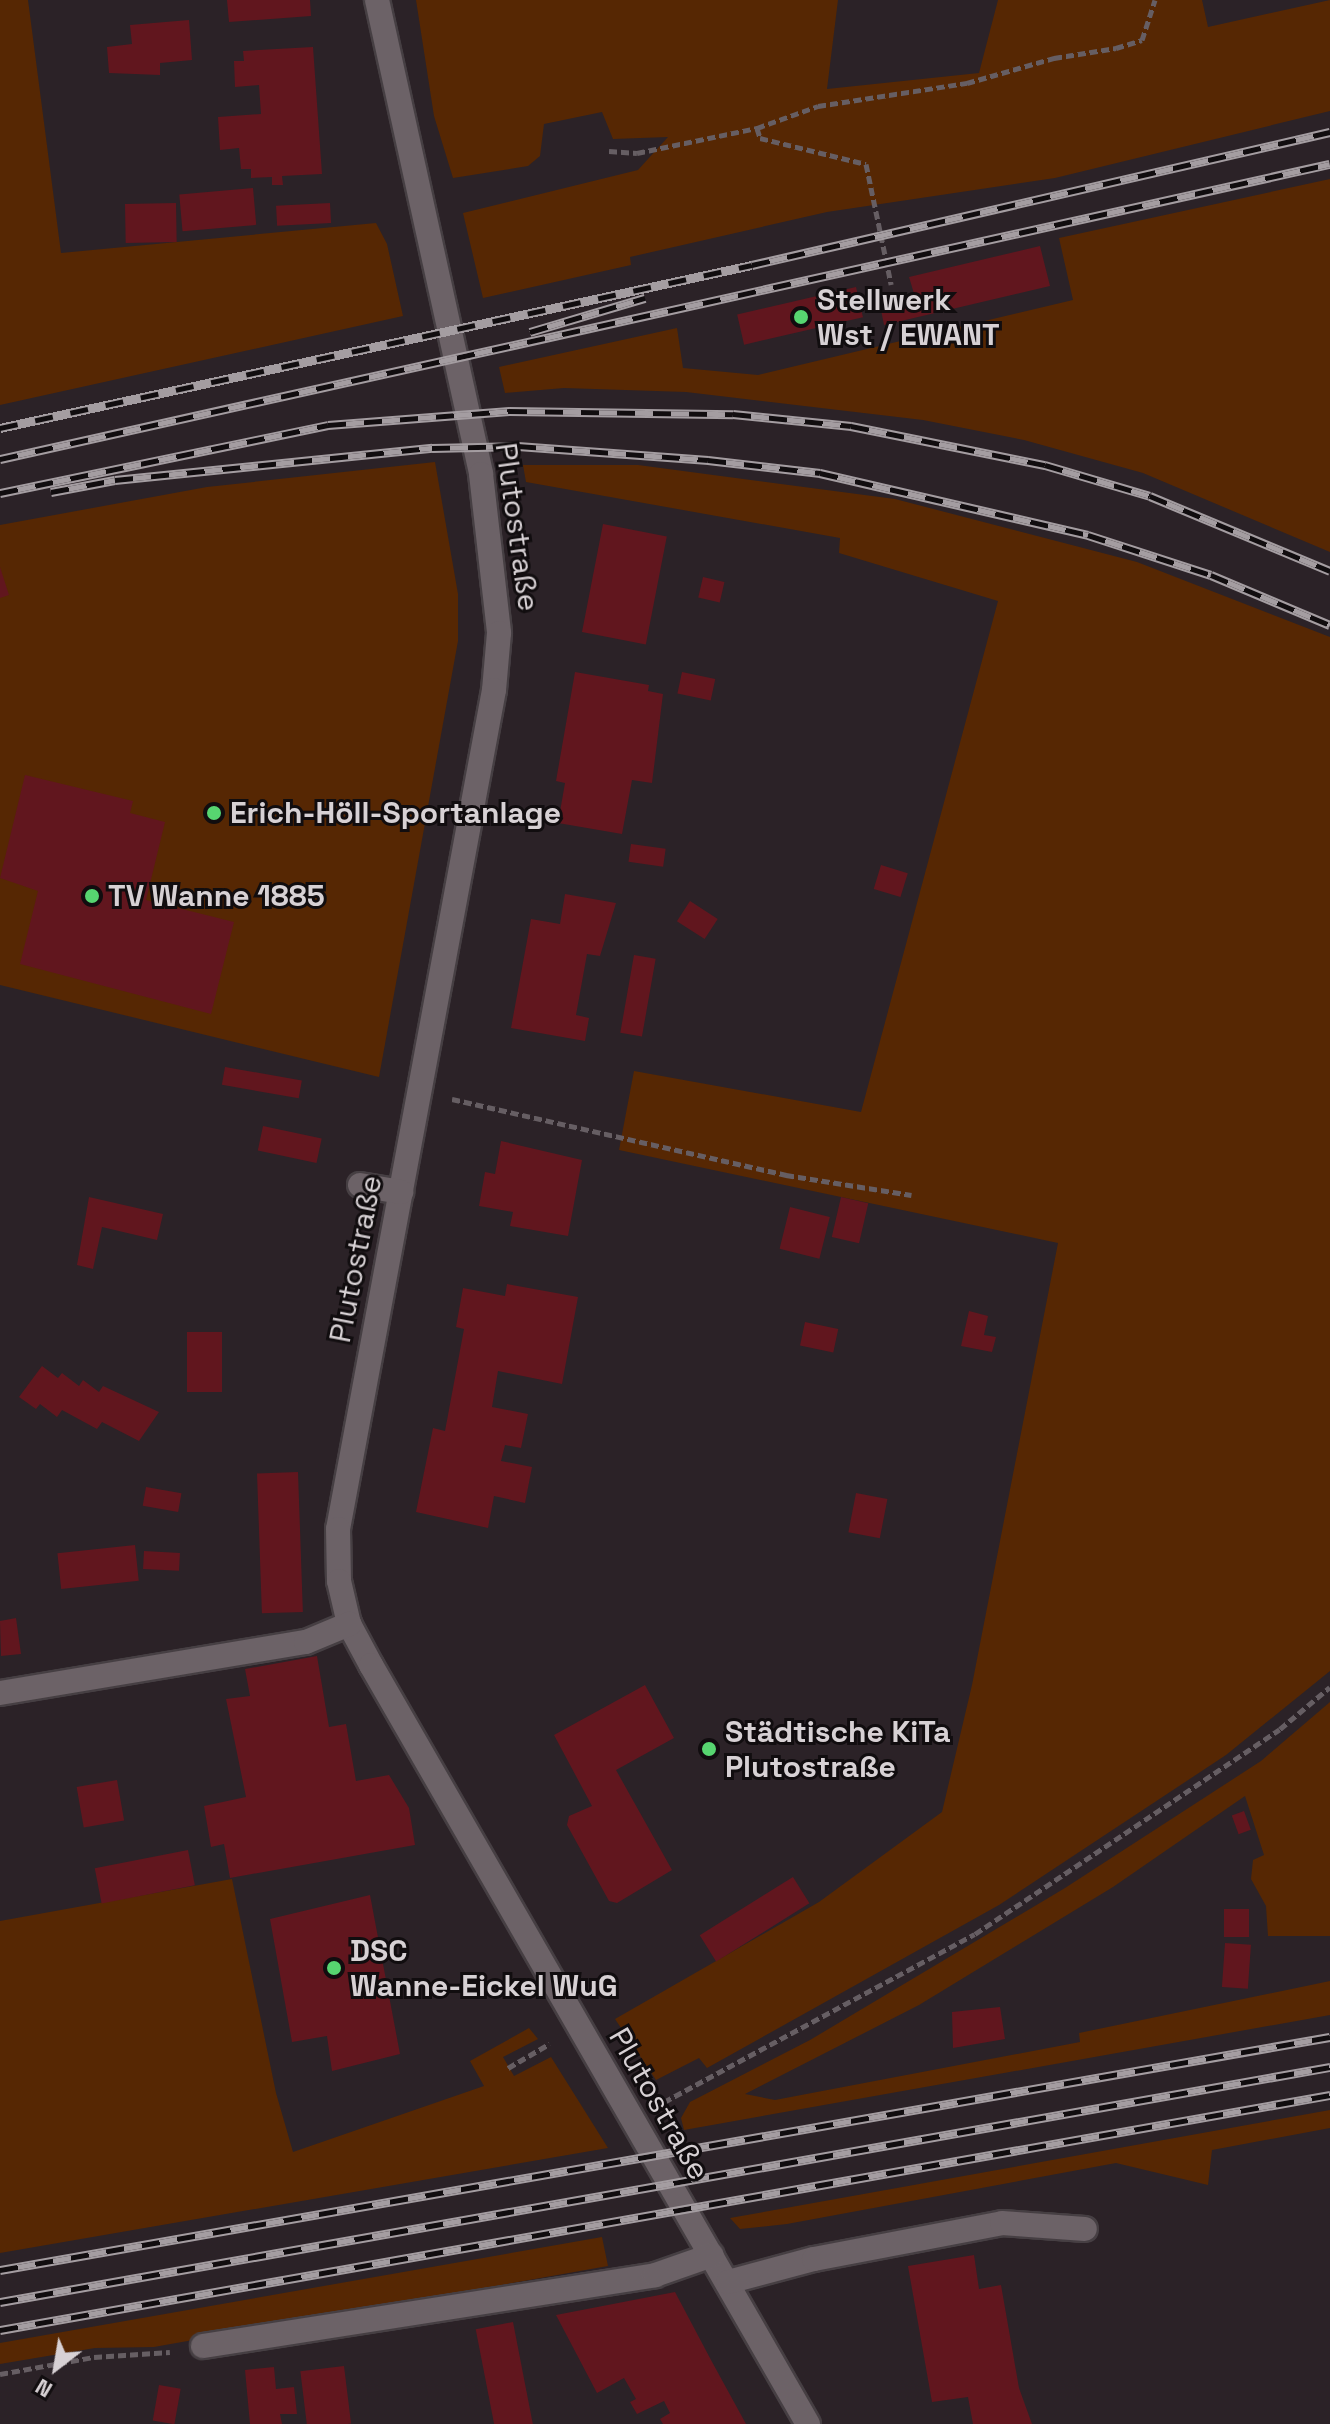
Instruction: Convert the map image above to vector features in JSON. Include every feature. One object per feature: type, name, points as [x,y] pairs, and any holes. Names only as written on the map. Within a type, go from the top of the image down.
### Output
[{"type":"street","name":"Plutostraße","points":[[377,0],[481,474],[499,633],[420,1092],[338,1529],[339,1581],[349,1624],[808,2424]]},
{"type":"street","points":[[360,1185],[401,1192]]},
{"type":"street","points":[[0,1693],[306,1642],[349,1624]]},
{"type":"street","points":[[728,2282],[814,2259],[1002,2223],[1085,2229]]},
{"type":"street","points":[[203,2346],[655,2275],[712,2255]]},
{"type":"path","points":[[609,151],[637,153],[757,128],[818,106],[967,83],[1142,40],[1155,0]]},
{"type":"path","points":[[757,128],[760,138],[866,164],[891,284]]},
{"type":"path","points":[[420,1092],[786,1175],[911,1195]]},
{"type":"path","points":[[632,2120],[975,1934],[1280,1729],[1330,1687]]},
{"type":"path","points":[[508,2068],[546,2045]]},
{"type":"path","points":[[0,2374],[203,2346]]},
{"type":"shaded area","points":[[0,0],[28,0],[61,253],[376,223],[387,244],[403,316],[0,405]]},
{"type":"shaded area","points":[[416,0],[838,0],[827,89],[979,73],[998,0],[1202,0],[1208,27],[1330,0],[1330,111],[1055,178],[827,212],[630,257],[631,265],[483,298],[463,213],[638,170],[668,137],[613,139],[602,112],[544,124],[540,156],[528,166],[453,178],[434,116]]},
{"type":"shaded area","points":[[1330,179],[1330,552],[1143,473],[1024,440],[923,420],[686,392],[564,388],[505,393],[499,367],[677,328],[683,368],[758,375],[1073,300],[1059,238]]},
{"type":"shaded area","name":"Erich-Höll-Sportanlage","points":[[435,462],[458,594],[458,641],[379,1077],[0,985],[0,525],[207,487]]},
{"type":"shaded area","points":[[523,465],[638,465],[895,499],[1137,562],[1330,637],[1330,1671],[1226,1755],[999,1905],[707,2068],[699,2058],[656,2080],[615,2019],[819,1902],[942,1812],[972,1685],[1058,1243],[619,1150],[634,1071],[861,1112],[998,601],[839,553],[840,538],[526,482]]},
{"type":"shaded area","points":[[1330,1702],[1330,1936],[1268,1936],[1266,1906],[1251,1879],[1253,1860],[1264,1855],[1245,1796],[1113,1887],[919,2005],[745,2094],[775,2100],[1080,2042],[1079,2033],[1330,1981],[1330,2015],[684,2130],[681,2118],[690,2102],[810,2040],[1065,1888],[1261,1761]]},
{"type":"shaded area","points":[[232,1879],[276,2093],[293,2152],[484,2086],[470,2061],[529,2028],[538,2039],[503,2057],[514,2076],[551,2057],[608,2148],[0,2253],[0,1921]]},
{"type":"shaded area","points":[[1330,2110],[1330,2128],[1212,2150],[1208,2185],[1116,2163],[787,2224],[740,2229],[730,2218]]},
{"type":"shaded area","points":[[602,2237],[608,2266],[154,2347],[95,2348],[0,2364],[0,2343]]},
{"type":"building","points":[[227,0],[310,0],[311,16],[229,22]]},
{"type":"building","points":[[189,20],[192,60],[160,63],[160,75],[109,73],[107,47],[132,44],[130,25]]},
{"type":"building","points":[[313,47],[322,174],[282,176],[283,185],[272,185],[272,177],[251,178],[251,169],[241,169],[239,148],[220,150],[218,117],[261,114],[259,85],[235,87],[234,61],[244,61],[243,51]]},
{"type":"building","points":[[253,188],[256,225],[183,231],[179,194]]},
{"type":"building","points":[[176,203],[177,242],[126,243],[125,204]]},
{"type":"building","points":[[330,203],[331,223],[277,226],[276,206]]},
{"type":"building","points":[[1040,246],[1050,286],[884,325],[880,305],[915,297],[909,277]]},
{"type":"building","name":"Stellwerk Wst / EWANT","points":[[856,287],[863,317],[744,345],[737,314]]},
{"type":"building","points":[[603,524],[667,536],[646,644],[582,632]]},
{"type":"building","points":[[0,567],[9,595],[0,598]]},
{"type":"building","points":[[703,577],[724,582],[720,602],[698,597]]},
{"type":"building","points":[[575,672],[649,685],[648,691],[663,694],[652,783],[632,780],[622,834],[558,823],[565,783],[556,781]]},
{"type":"building","points":[[682,672],[715,679],[711,701],[677,694]]},
{"type":"building","name":"TV Wanne 1885","points":[[25,775],[133,801],[130,813],[165,822],[146,900],[234,922],[211,1014],[20,964],[38,891],[0,878]]},
{"type":"building","points":[[631,844],[666,849],[663,867],[628,862]]},
{"type":"building","points":[[881,865],[908,873],[900,897],[874,889]]},
{"type":"building","points":[[565,894],[616,903],[600,956],[587,954],[576,1015],[589,1018],[585,1041],[511,1028],[531,919],[560,924]]},
{"type":"building","points":[[690,901],[718,919],[705,939],[677,921]]},
{"type":"building","points":[[634,955],[656,959],[642,1037],[620,1033]]},
{"type":"building","points":[[225,1067],[302,1081],[299,1098],[222,1085]]},
{"type":"building","points":[[263,1126],[322,1138],[316,1163],[258,1150]]},
{"type":"building","points":[[501,1141],[582,1160],[568,1236],[510,1226],[513,1212],[479,1206],[485,1172],[495,1174]]},
{"type":"building","points":[[89,1197],[163,1214],[157,1240],[102,1227],[93,1269],[77,1265]]},
{"type":"building","points":[[841,1197],[868,1203],[859,1243],[832,1237]]},
{"type":"building","points":[[790,1207],[830,1217],[819,1259],[780,1249]]},
{"type":"building","points":[[507,1284],[578,1297],[562,1384],[498,1371],[492,1407],[528,1414],[521,1448],[505,1445],[501,1461],[532,1467],[525,1503],[494,1496],[488,1528],[416,1512],[433,1428],[445,1431],[464,1329],[456,1327],[463,1288],[505,1296]]},
{"type":"building","points":[[969,1311],[988,1316],[984,1335],[996,1337],[992,1352],[961,1346]]},
{"type":"building","points":[[805,1322],[838,1329],[833,1353],[800,1345]]},
{"type":"building","points":[[187,1332],[222,1332],[222,1392],[187,1392]]},
{"type":"building","points":[[42,1366],[58,1378],[62,1373],[79,1386],[83,1380],[99,1392],[103,1386],[159,1412],[139,1441],[102,1422],[97,1429],[62,1410],[57,1417],[40,1404],[36,1409],[19,1397]]},
{"type":"building","points":[[298,1472],[303,1612],[262,1613],[257,1473]]},
{"type":"building","points":[[146,1487],[181,1493],[178,1512],[143,1506]]},
{"type":"building","points":[[856,1493],[887,1499],[880,1538],[848,1532]]},
{"type":"building","points":[[135,1545],[139,1581],[61,1589],[57,1553]]},
{"type":"building","points":[[144,1551],[180,1553],[179,1571],[143,1569]]},
{"type":"building","points":[[16,1618],[21,1654],[1,1656],[0,1621]]},
{"type":"building","points":[[317,1656],[329,1727],[346,1724],[356,1781],[389,1775],[409,1808],[415,1845],[230,1878],[224,1844],[211,1847],[204,1806],[246,1797],[226,1699],[250,1696],[245,1669]]},
{"type":"building","points":[[645,1685],[674,1738],[616,1770],[672,1870],[617,1903],[609,1901],[567,1825],[569,1816],[592,1806],[554,1735]]},
{"type":"building","points":[[117,1780],[124,1820],[84,1827],[77,1787]]},
{"type":"building","points":[[1244,1811],[1251,1830],[1239,1834],[1232,1815]]},
{"type":"building","points":[[188,1850],[195,1885],[102,1903],[95,1868]]},
{"type":"building","points":[[793,1877],[809,1903],[716,1962],[700,1935]]},
{"type":"building","points":[[370,1895],[400,2054],[332,2071],[327,2036],[292,2042],[270,1919]]},
{"type":"building","points":[[1224,1909],[1249,1909],[1249,1937],[1224,1937]]},
{"type":"building","points":[[1225,1943],[1251,1945],[1248,1989],[1222,1987]]},
{"type":"building","points":[[1000,2007],[1005,2039],[953,2048],[952,2012]]},
{"type":"building","points":[[974,2255],[979,2289],[1001,2285],[1019,2388],[1032,2424],[973,2424],[968,2397],[932,2402],[908,2266]]},
{"type":"building","points":[[675,2292],[746,2424],[663,2424],[660,2419],[670,2413],[664,2401],[637,2414],[630,2402],[636,2399],[624,2378],[597,2393],[556,2315]]},
{"type":"building","points":[[513,2322],[533,2424],[494,2424],[476,2329]]},
{"type":"building","points":[[344,2366],[351,2424],[307,2424],[300,2371]]},
{"type":"building","points":[[274,2367],[276,2389],[294,2387],[297,2414],[280,2414],[282,2424],[250,2424],[245,2370]]},
{"type":"building","points":[[159,2385],[181,2389],[174,2424],[153,2420]]},
{"type":"railway","points":[[0,428],[752,265],[1330,132]]},
{"type":"railway","points":[[0,459],[1330,164]]},
{"type":"railway","points":[[530,332],[645,298]]},
{"type":"railway","points":[[0,493],[328,425],[509,411],[733,414],[851,426],[1045,465],[1150,496],[1330,571]]},
{"type":"railway","points":[[51,492],[115,480],[432,448],[518,446],[708,460],[820,473],[1088,535],[1211,575],[1330,625]]},
{"type":"railway","points":[[0,2270],[1330,2037]]},
{"type":"railway","points":[[0,2302],[1330,2067]]},
{"type":"railway","points":[[0,2330],[1330,2095]]},
{"type":"place","name":"Stellwerk Wst / EWANT","points":[[801,317]]},
{"type":"place","name":"Erich-Höll-Sportanlage","points":[[214,813]]},
{"type":"place","name":"TV Wanne 1885","points":[[92,896]]},
{"type":"place","name":"Städtische KiTa Plutostraße","points":[[709,1749]]},
{"type":"place","name":"DSC Wanne-Eickel WuG","points":[[334,1968]]}]
